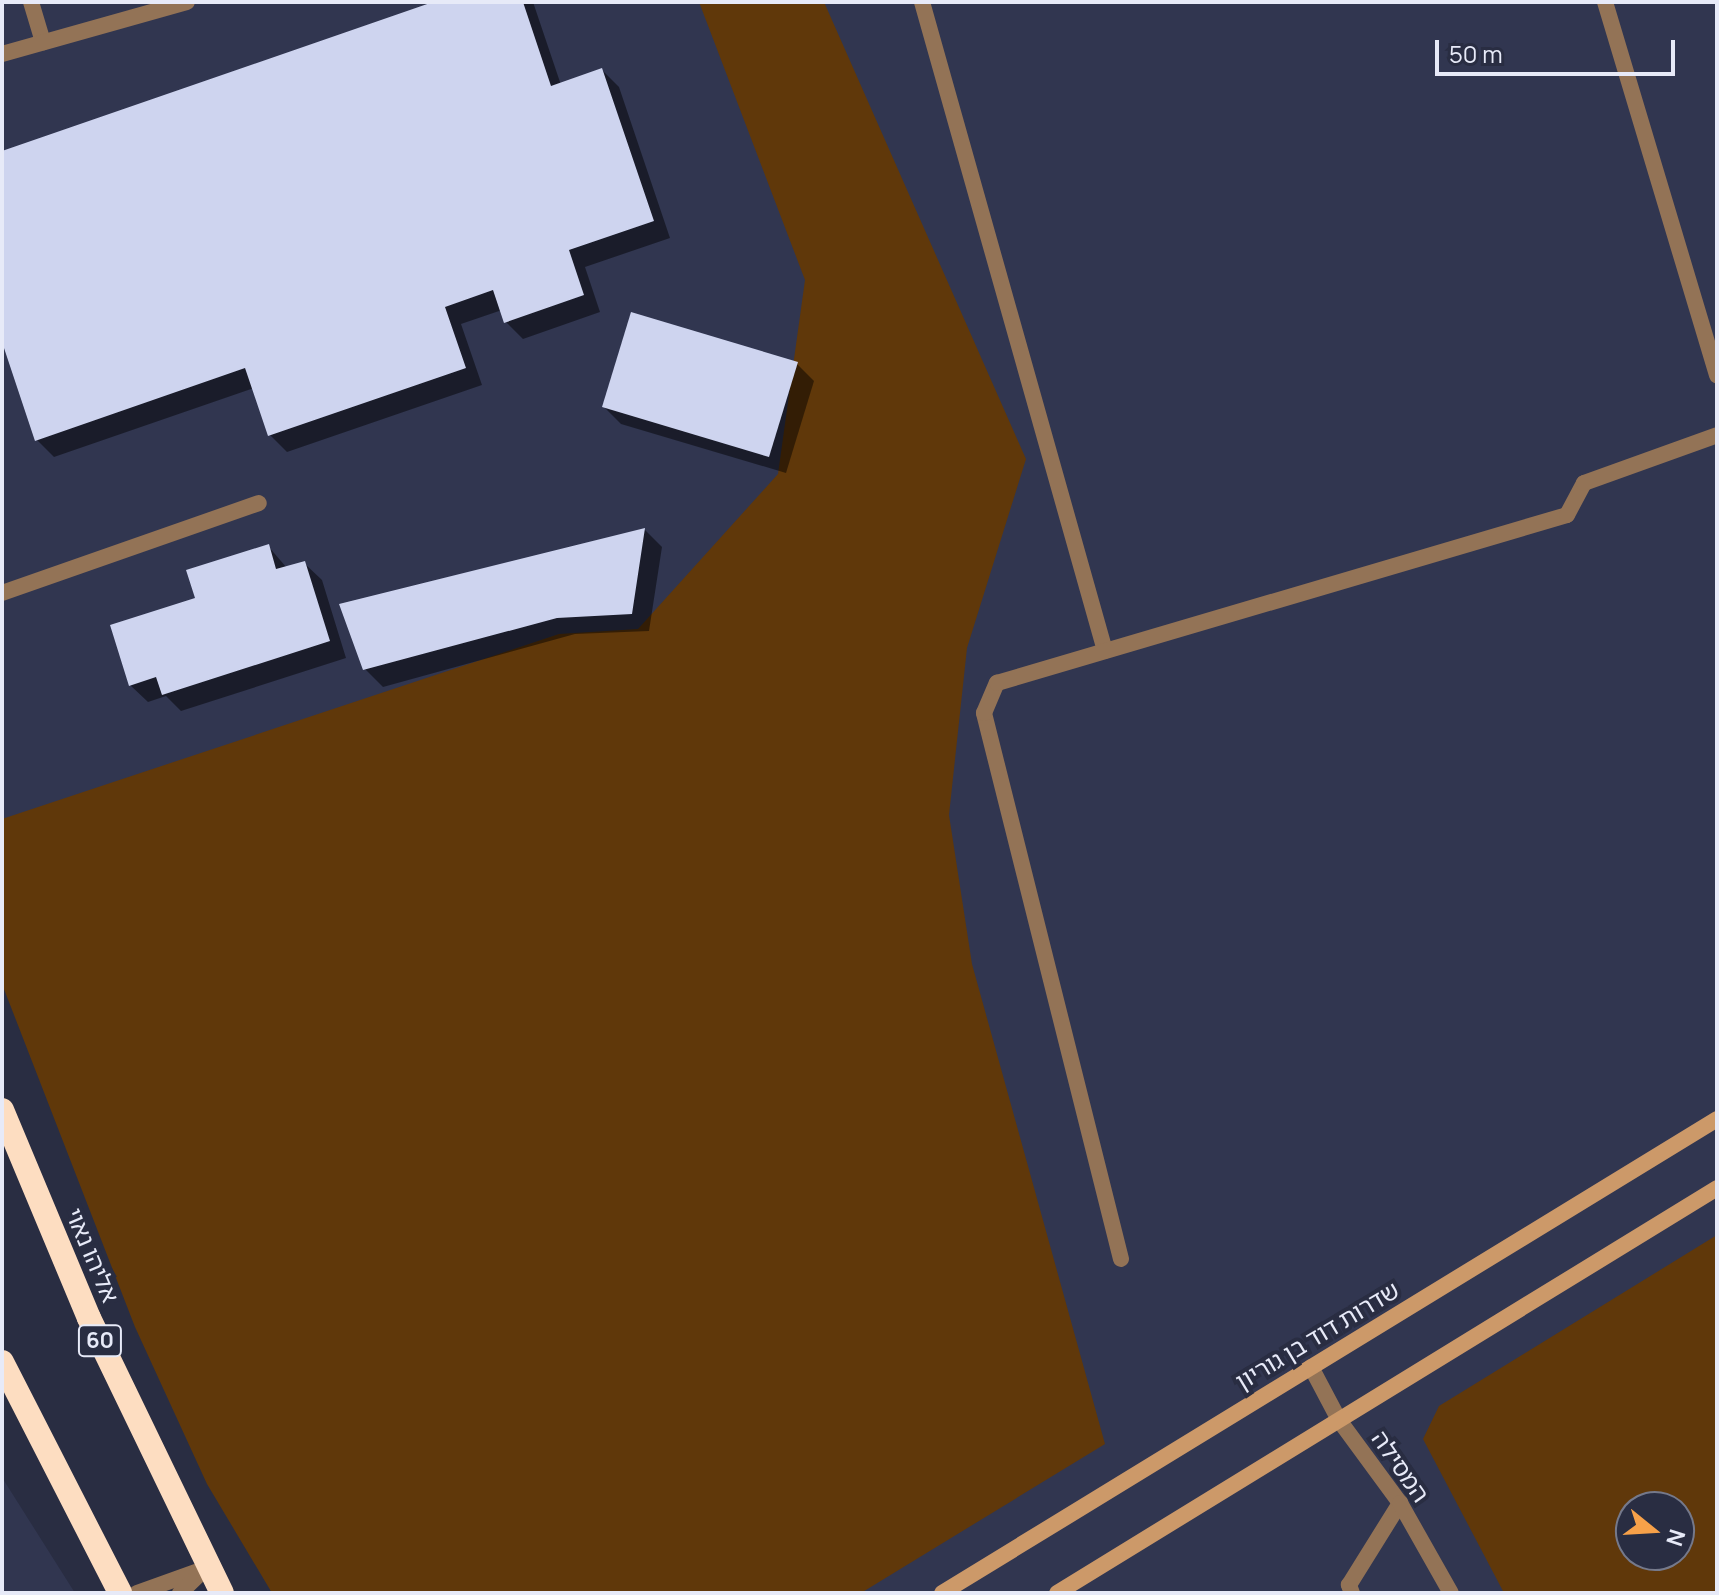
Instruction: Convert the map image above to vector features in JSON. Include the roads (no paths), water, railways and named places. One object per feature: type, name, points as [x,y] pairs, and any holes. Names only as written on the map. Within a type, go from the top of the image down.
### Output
[{"type":"highway","name":"אליהו נאוי","points":[[2,1110],[89,1318],[207,1568],[222,1593]]},
{"type":"highway","points":[[2,1362],[120,1593]]},
{"type":"main road","name":"שדרות דוד בן גוריון","points":[[942,1593],[1717,1119]]},
{"type":"main road","points":[[1057,1593],[1717,1188]]},
{"type":"street","points":[[31,2],[43,42]]},
{"type":"street","points":[[2,54],[187,2]]},
{"type":"street","points":[[922,2],[1105,651]]},
{"type":"street","points":[[1605,2],[1717,376]]},
{"type":"street","points":[[1121,1259],[984,713],[997,683],[1567,515],[1584,483],[1717,435]]},
{"type":"street","points":[[2,593],[259,503]]},
{"type":"street","name":"המסילה","points":[[1311,1367],[1339,1420],[1400,1503],[1451,1593]]},
{"type":"street","points":[[1352,1593],[1349,1585],[1400,1503]]},
{"type":"street","points":[[137,1593],[207,1568]]},
{"type":"street","points":[[180,1593],[207,1568]]}]
